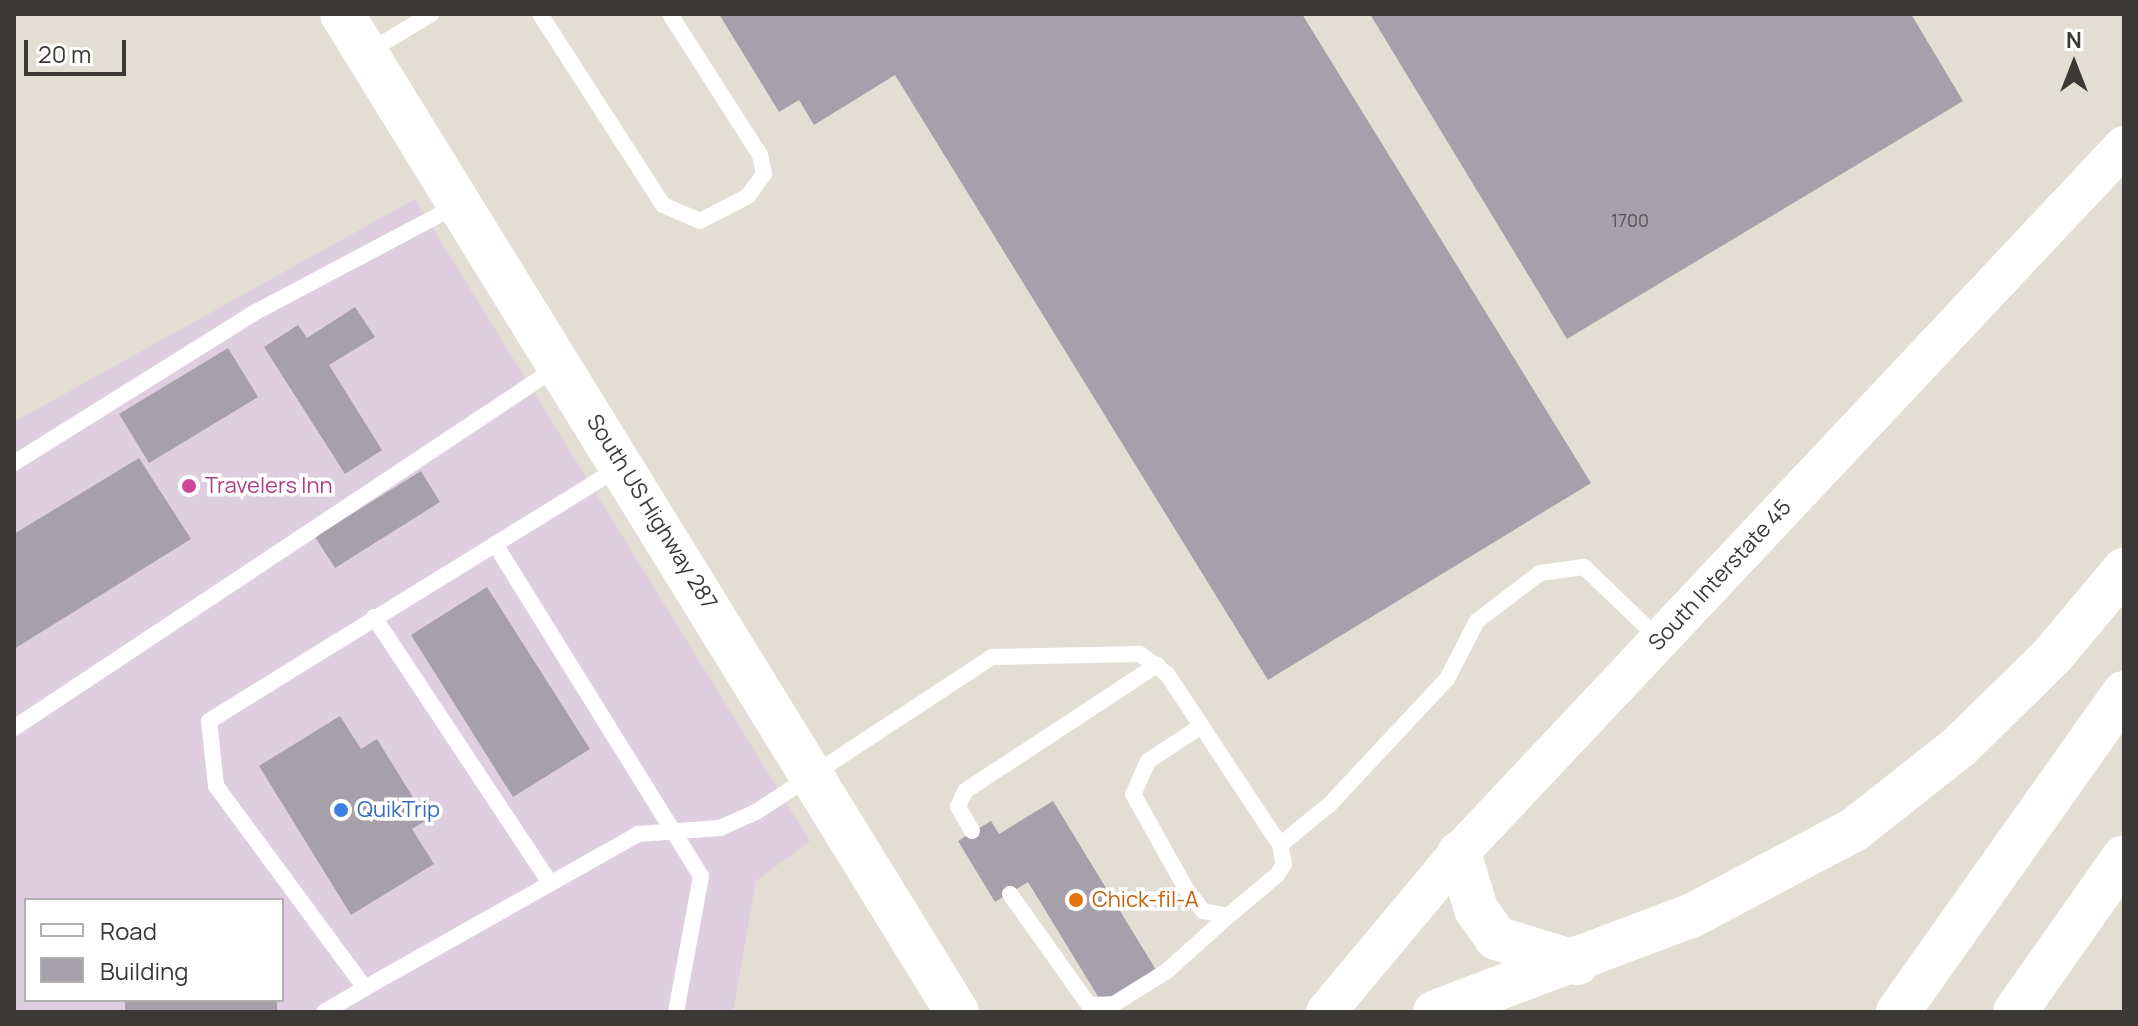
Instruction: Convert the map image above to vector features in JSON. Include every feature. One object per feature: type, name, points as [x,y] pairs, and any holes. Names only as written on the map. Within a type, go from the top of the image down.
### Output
[{"type":"main road","name":"South US Highway 287","points":[[342,14],[624,465],[957,1012]]},
{"type":"main road","points":[[1435,1012],[1577,963],[1783,873],[1855,829],[1960,746],[2051,657],[2124,570]]},
{"type":"main road","points":[[1898,1012],[2124,693]]},
{"type":"main road","points":[[1459,853],[1476,909],[1496,938],[1577,963]]},
{"type":"main road","points":[[2015,1012],[2124,857]]},
{"type":"street","name":"South Interstate 45","points":[[1326,1012],[1459,853],[2124,146]]},
{"type":"lane","points":[[366,53],[431,14]]},
{"type":"lane","points":[[540,14],[663,205],[700,221],[748,196],[764,174],[760,155],[670,14]]},
{"type":"lane","points":[[14,463],[252,314],[460,204]]},
{"type":"lane","points":[[14,728],[559,365]]},
{"type":"lane","points":[[365,988],[216,786],[209,721],[624,465]]},
{"type":"lane","points":[[495,544],[701,876],[676,1012]]},
{"type":"lane","points":[[1280,845],[1330,804],[1447,679],[1477,621],[1540,573],[1584,567],[1659,639]]},
{"type":"lane","points":[[374,617],[550,883]]},
{"type":"lane","points":[[324,1012],[638,834],[720,828],[992,657],[1117,652],[1157,665],[1280,845],[1284,864],[1277,875],[1167,971],[1114,1004],[1089,1005],[1010,894]]},
{"type":"lane","points":[[972,831],[958,807],[965,791],[1157,665]]},
{"type":"lane","points":[[1200,727],[1148,761],[1133,794],[1186,889],[1203,911],[1228,916]]},
{"type":"shaded area","points":[[415,199],[810,841],[756,881],[733,1012],[14,1012],[14,422]]},
{"type":"building","points":[[719,14],[1302,14],[1591,483],[1268,680],[895,75],[814,125],[799,100],[779,112]]},
{"type":"building","points":[[1370,14],[1911,14],[1963,101],[1567,339]]},
{"type":"building","points":[[355,307],[375,337],[329,365],[382,450],[345,474],[264,347],[298,325],[307,338]]},
{"type":"building","points":[[228,348],[258,397],[149,463],[119,414]]},
{"type":"building","points":[[139,458],[191,539],[14,649],[14,534]]},
{"type":"building","points":[[421,471],[440,502],[335,568],[315,537]]},
{"type":"building","points":[[487,587],[590,749],[513,797],[411,635]]},
{"type":"building","points":[[340,716],[361,749],[377,739],[427,820],[412,829],[434,864],[351,915],[259,766]]},
{"type":"building","name":"Chick-fil-A","points":[[1053,801],[1156,970],[1102,1003],[1028,882],[995,902],[958,841],[991,821],[999,834]]},
{"type":"building","points":[[125,1002],[277,1002],[277,1012],[125,1012]]},
{"type":"place","name":"Travelers Inn","points":[[189,486]]},
{"type":"place","name":"QuikTrip","points":[[341,810]]},
{"type":"place","name":"Chick-fil-A","points":[[1076,900]]}]
